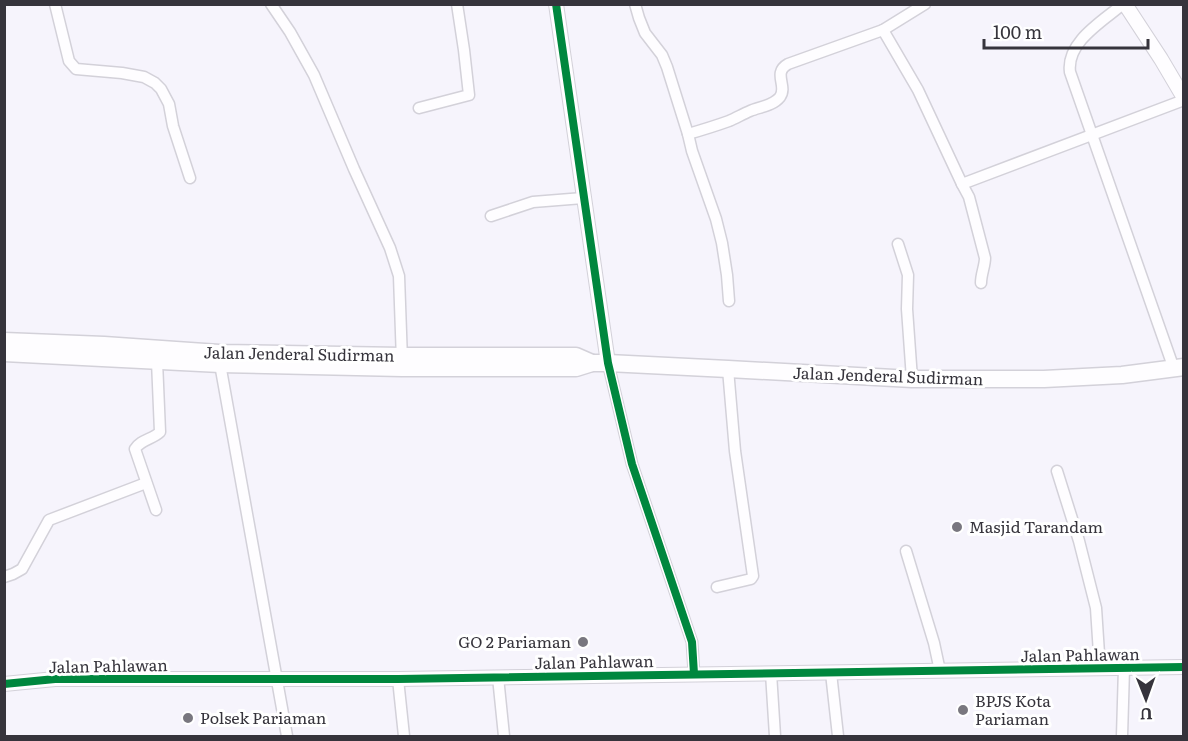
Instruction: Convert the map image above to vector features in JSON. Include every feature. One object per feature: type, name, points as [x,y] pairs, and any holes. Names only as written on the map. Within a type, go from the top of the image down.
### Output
[{"type":"main road","name":"Jalan Jenderal Sudirman","points":[[4,341],[104,351],[157,361],[220,364],[402,362],[576,356],[600,363],[912,379],[1044,379],[1122,375],[1179,368]]},
{"type":"main road","name":"Jalan Jenderal Sudirman","points":[[4,353],[104,351],[219,353],[402,362]]},
{"type":"street","points":[[55,4],[69,61],[76,69],[144,77],[161,89],[169,104],[173,126],[190,178]]},
{"type":"street","points":[[271,4],[314,75],[390,248],[399,276],[402,362]]},
{"type":"street","points":[[419,108],[470,95],[457,4]]},
{"type":"street","points":[[556,4],[583,198],[600,363],[692,642],[693,674]]},
{"type":"street","points":[[635,4],[645,33],[668,67],[692,151],[716,219],[722,243],[729,301]]},
{"type":"street","points":[[688,134],[772,103],[780,97],[781,72],[784,66],[883,30],[925,4]]},
{"type":"street","points":[[962,184],[1093,135],[1184,99],[1161,59],[1124,4],[1082,38],[1069,59],[1070,72],[1093,135],[1179,368]]},
{"type":"street","points":[[883,30],[918,90],[969,197],[985,258],[981,283]]},
{"type":"street","points":[[491,216],[533,202],[583,198]]},
{"type":"street","points":[[898,244],[908,275],[907,309],[912,379]]},
{"type":"street","points":[[156,510],[135,449],[137,445],[157,435],[161,428],[157,361]]},
{"type":"street","points":[[220,364],[287,736]]},
{"type":"street","points":[[717,587],[751,579],[753,576],[735,451],[728,369]]},
{"type":"street","points":[[1057,471],[1079,541],[1096,608],[1100,669]]},
{"type":"street","points":[[4,577],[22,569],[49,520],[146,483]]},
{"type":"street","points":[[906,551],[940,670]]},
{"type":"street","name":"Jalan Pahlawan","points":[[4,684],[55,679],[498,677],[1184,667]]},
{"type":"street","points":[[1122,736],[1124,668]]},
{"type":"street","points":[[831,673],[838,736]]},
{"type":"street","points":[[771,674],[775,736]]},
{"type":"street","points":[[498,677],[504,736]]},
{"type":"street","points":[[398,678],[404,736]]},
{"type":"cycle path","points":[[556,4],[608,363],[632,464],[692,642],[694,674]]},
{"type":"cycle path","points":[[4,684],[55,679],[398,679],[1184,667]]},
{"type":"place","name":"Masjid Tarandam","points":[[957,527]]},
{"type":"place","name":"GO 2 Pariaman","points":[[583,642]]},
{"type":"place","name":"BPJS Kota Pariaman","points":[[963,710]]},
{"type":"place","name":"Polsek Pariaman","points":[[188,718]]}]
